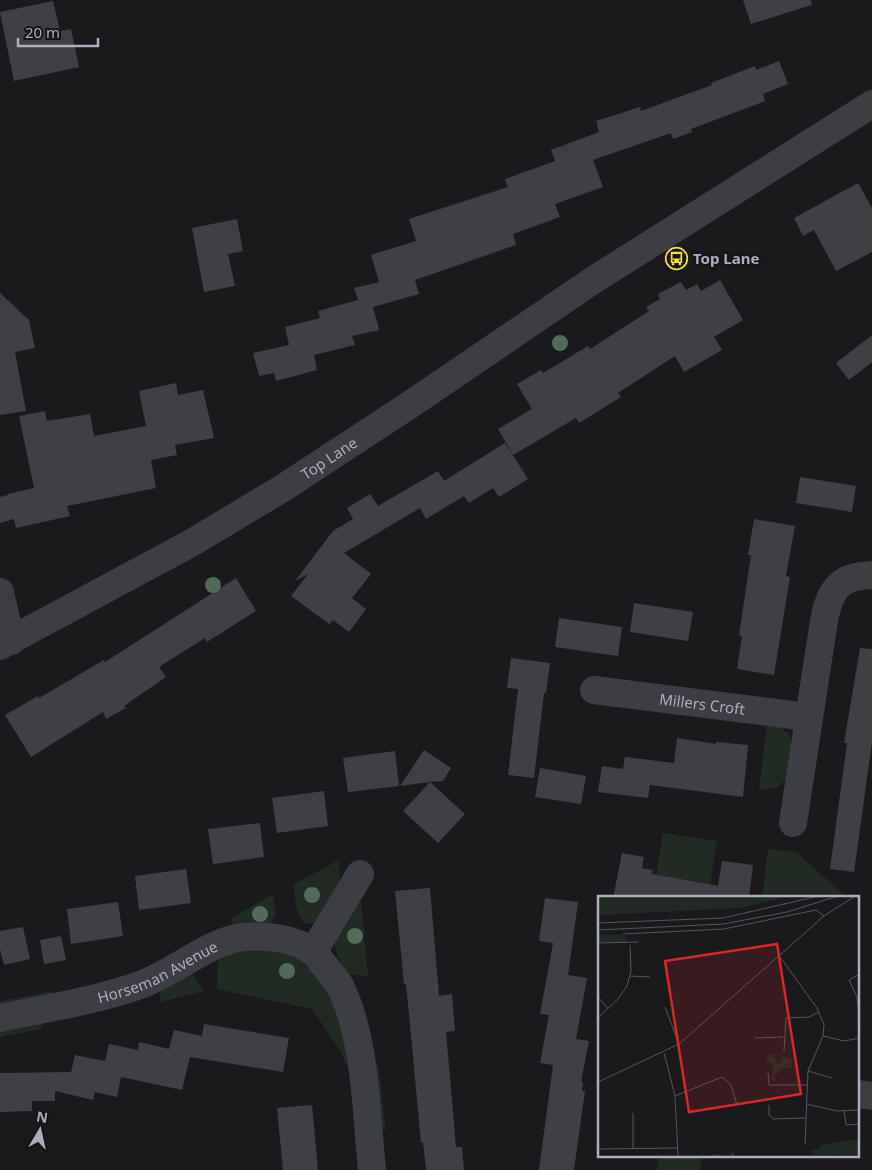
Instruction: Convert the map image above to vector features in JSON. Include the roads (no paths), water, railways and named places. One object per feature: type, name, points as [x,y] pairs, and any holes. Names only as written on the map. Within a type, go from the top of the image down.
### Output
[{"type":"street","name":"Top Lane","points":[[5,643],[193,542],[283,488],[419,399],[592,281],[872,104]]},
{"type":"street","points":[[793,824],[808,718],[827,609],[835,590],[850,577],[872,575]]},
{"type":"street","points":[[0,592],[5,643]]},
{"type":"street","name":"Millers Croft","points":[[594,690],[808,718]]},
{"type":"street","points":[[313,952],[360,874]]},
{"type":"street","name":"Horseman Avenue","points":[[0,1018],[94,999],[142,984],[181,966],[215,946],[242,937],[269,937],[295,943],[313,952],[338,983],[354,1020],[362,1072],[372,1170]]},
{"type":"place","name":"Top Lane","points":[[677,258]]}]
